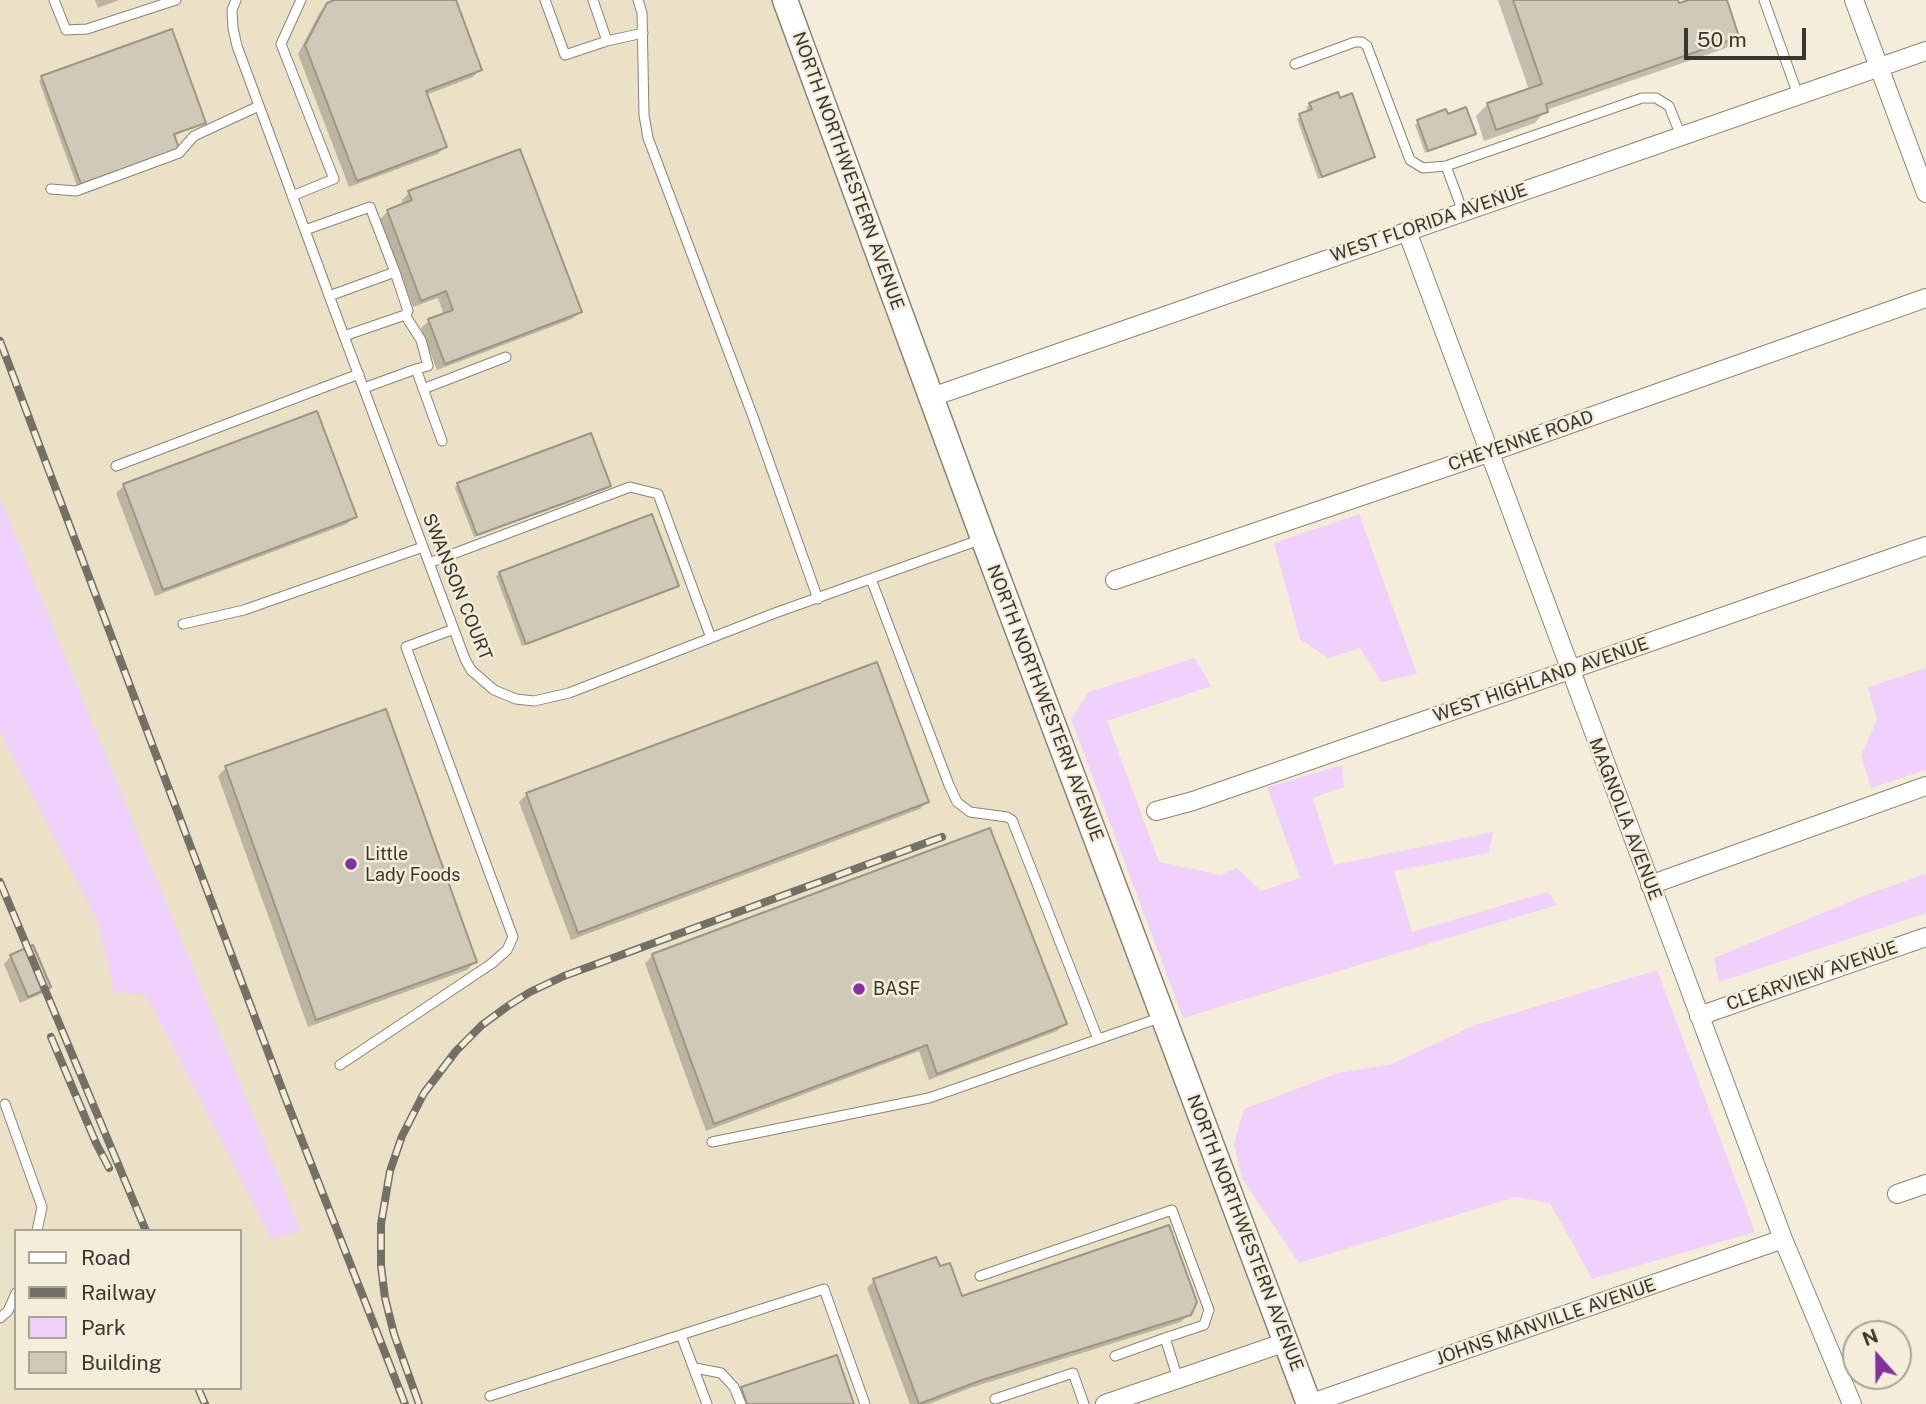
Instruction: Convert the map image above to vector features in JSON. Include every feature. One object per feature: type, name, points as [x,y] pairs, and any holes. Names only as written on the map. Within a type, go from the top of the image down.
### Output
[{"type":"street","name":"NORTH NORTHWESTERN AVENUE","points":[[785,0],[983,538],[1309,1404]]},
{"type":"street","points":[[1854,0],[1926,193]]},
{"type":"street","name":"WEST FLORIDA AVENUE","points":[[932,397],[1926,51]]},
{"type":"street","name":"MAGNOLIA AVENUE","points":[[1406,231],[1783,1239],[1852,1404]]},
{"type":"street","name":"CHEYENNE ROAD","points":[[1115,580],[1488,453],[1926,298]]},
{"type":"street","name":"WEST HIGHLAND AVENUE","points":[[1156,811],[1193,801],[1926,546]]},
{"type":"street","points":[[1650,885],[1926,786]]},
{"type":"street","name":"CLEARVIEW AVENUE","points":[[1699,1016],[1926,937]]},
{"type":"street","points":[[1897,1194],[1926,1184]]},
{"type":"street","name":"JOHNS MANVILLE AVENUE","points":[[1309,1404],[1783,1239]]},
{"type":"street","points":[[1105,1404],[1286,1342]]},
{"type":"lane","points":[[54,0],[66,30],[88,29],[176,0]]},
{"type":"lane","name":"SWANSON COURT","points":[[236,0],[232,10],[234,37],[304,230],[465,659],[471,670],[484,683],[516,699],[534,701],[569,694],[983,538]]},
{"type":"lane","points":[[292,196],[334,179],[281,44],[302,0]]},
{"type":"lane","points":[[545,0],[565,55],[643,33]]},
{"type":"lane","points":[[593,0],[607,41]]},
{"type":"lane","points":[[638,0],[643,33],[643,115],[648,138],[818,599]]},
{"type":"lane","points":[[1764,0],[1798,95]]},
{"type":"lane","points":[[1295,64],[1355,42],[1362,42],[1367,46],[1410,160],[1423,168],[1446,166],[1642,98],[1656,97],[1669,106],[1681,136]]},
{"type":"lane","points":[[51,189],[76,191],[179,153],[194,135],[259,106]]},
{"type":"lane","points":[[1446,166],[1463,212]]},
{"type":"lane","points":[[304,230],[370,207],[396,272],[408,311],[405,315],[344,336]]},
{"type":"lane","points":[[329,296],[396,272]]},
{"type":"lane","points":[[364,388],[429,366],[421,340],[405,315]]},
{"type":"lane","points":[[423,389],[506,357]]},
{"type":"lane","points":[[416,369],[442,441]]},
{"type":"lane","points":[[116,466],[359,374]]},
{"type":"lane","points":[[429,563],[630,488],[658,494],[711,639]]},
{"type":"lane","points":[[183,624],[244,610],[423,547]]},
{"type":"lane","points":[[871,579],[957,802],[970,812],[1007,817],[1014,824],[1098,1039]]},
{"type":"lane","points":[[340,1065],[491,964],[507,950],[513,937],[406,647],[454,629]]},
{"type":"lane","points":[[712,1142],[929,1097],[1163,1017]]},
{"type":"lane","points":[[5,1104],[42,1207],[37,1229]]},
{"type":"lane","points":[[980,1276],[1172,1210],[1209,1310],[1204,1325],[1115,1356]]},
{"type":"lane","points":[[490,1396],[824,1289],[865,1404]]},
{"type":"lane","points":[[0,1318],[8,1311],[14,1298]]},
{"type":"lane","points":[[681,1335],[707,1404]]},
{"type":"lane","points":[[1165,1339],[1178,1379]]},
{"type":"lane","points":[[695,1368],[721,1373],[734,1387],[741,1404]]},
{"type":"lane","points":[[995,1399],[1073,1373],[1084,1404]]},
{"type":"shaded area","points":[[0,0],[788,0],[1314,1404],[0,1404]]},
{"type":"green space","points":[[0,498],[301,1231],[272,1239],[146,995],[114,992],[98,922],[0,732]]},
{"type":"green space","points":[[1359,514],[1417,674],[1381,682],[1360,648],[1328,658],[1300,639],[1274,543]]},
{"type":"green space","points":[[1195,658],[1211,686],[1107,721],[1159,862],[1220,875],[1237,868],[1261,891],[1300,878],[1267,787],[1342,765],[1344,787],[1313,798],[1334,865],[1493,832],[1489,853],[1394,871],[1412,932],[1548,892],[1557,905],[1183,1018],[1071,719],[1089,692]]},
{"type":"green space","points":[[1926,668],[1926,770],[1871,788],[1861,755],[1877,720],[1868,687]]},
{"type":"green space","points":[[1926,874],[1926,913],[1719,982],[1714,958],[1871,893]]},
{"type":"green space","points":[[1657,970],[1755,1232],[1592,1279],[1550,1203],[1515,1197],[1299,1263],[1242,1178],[1234,1144],[1244,1109],[1338,1073],[1392,1064],[1475,1025]]},
{"type":"building","points":[[334,0],[456,0],[482,70],[426,91],[447,147],[357,181],[305,45],[327,3]]},
{"type":"building","points":[[1513,0],[1678,0],[1679,3],[1689,0],[1727,0],[1739,37],[1546,104],[1548,112],[1496,130],[1487,103],[1542,84]]},
{"type":"building","points":[[172,29],[206,123],[174,134],[179,149],[81,184],[41,76]]},
{"type":"building","points":[[1338,92],[1340,98],[1352,93],[1375,157],[1322,177],[1299,114],[1312,109],[1309,103]]},
{"type":"building","points":[[1466,107],[1476,134],[1428,151],[1417,120],[1446,109],[1448,114]]},
{"type":"building","points":[[520,149],[582,312],[445,364],[428,319],[453,310],[446,291],[421,301],[387,210],[412,200],[408,191]]},
{"type":"building","points":[[317,411],[357,517],[163,590],[123,484]]},
{"type":"building","points":[[591,433],[611,486],[477,535],[457,483]]},
{"type":"building","points":[[652,514],[679,586],[526,644],[499,572]]},
{"type":"building","points":[[877,662],[929,802],[578,933],[526,793]]},
{"type":"building","name":"Little Lady Foods","points":[[386,709],[477,962],[316,1020],[225,766]]},
{"type":"building","name":"BASF","points":[[990,828],[1067,1024],[937,1074],[927,1045],[714,1124],[652,954]]},
{"type":"building","points":[[33,945],[51,987],[28,997],[10,955]]},
{"type":"building","points":[[1169,1225],[1197,1302],[1191,1315],[979,1381],[919,1404],[873,1279],[936,1257],[940,1266],[950,1263],[962,1296]]},
{"type":"building","points":[[837,1355],[854,1404],[747,1404],[741,1387]]},
{"type":"railway","points":[[0,341],[285,1097],[405,1404]]},
{"type":"railway","points":[[419,1404],[394,1334],[385,1298],[381,1266],[381,1224],[390,1171],[402,1136],[424,1093],[456,1051],[482,1025],[508,1006],[564,976],[942,837]]},
{"type":"railway","points":[[0,882],[145,1229]]},
{"type":"railway","points":[[51,1037],[109,1168]]},
{"type":"railway","points":[[199,1390],[205,1404]]},
{"type":"place","name":"Little Lady Foods","points":[[351,864]]},
{"type":"place","name":"BASF","points":[[859,989]]}]
